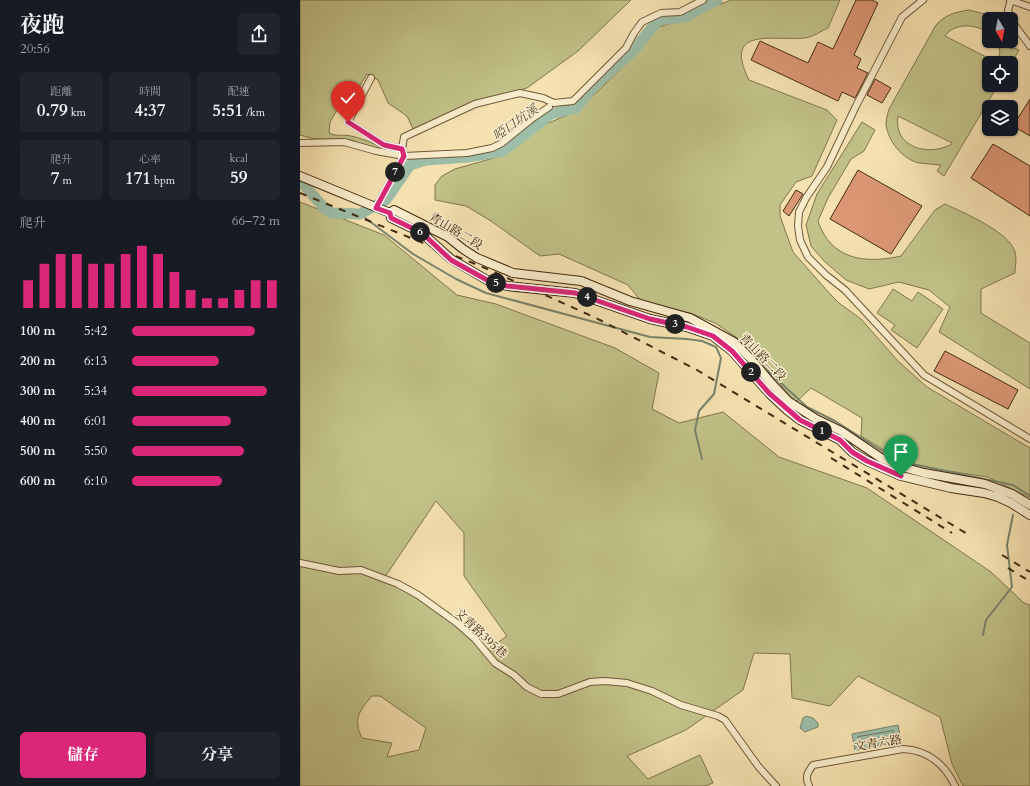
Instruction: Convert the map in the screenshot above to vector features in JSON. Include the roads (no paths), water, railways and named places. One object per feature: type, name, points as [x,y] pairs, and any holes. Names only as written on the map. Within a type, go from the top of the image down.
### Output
[{"type":"street","points":[[376,207],[404,156],[402,149],[404,137],[475,104],[520,93],[543,98],[554,104],[573,101],[626,48],[642,22],[661,13],[680,12],[703,0]]},
{"type":"street","points":[[923,0],[902,17],[856,106],[827,167],[806,198],[799,212],[798,226],[800,240],[808,257],[826,275],[845,290],[924,374],[994,419],[1030,439]]},
{"type":"street","points":[[1009,12],[1011,0],[1030,6]]},
{"type":"street","points":[[1018,29],[1030,46]]},
{"type":"street","points":[[371,78],[348,122],[384,145],[402,149]]},
{"type":"street","points":[[300,143],[344,142],[376,151],[404,156],[467,153],[492,148],[502,143],[549,107]]},
{"type":"street","points":[[300,176],[390,213]]},
{"type":"street","name":"青山路二段","points":[[1030,505],[1012,494],[985,484],[924,473],[902,467],[881,458],[841,431],[816,419],[788,401],[734,342],[690,318],[630,302],[581,281],[513,273],[477,258],[462,249],[448,237],[409,217],[394,210],[390,213],[391,218],[422,233],[451,260],[487,280],[507,286],[575,293],[650,319],[687,327],[713,336],[732,351],[769,393],[787,410],[800,420],[840,440],[852,452],[867,461],[901,476],[998,497],[1030,515]]},
{"type":"street","name":"文青路395巷","points":[[300,562],[339,571],[362,570],[398,584],[457,623],[476,639],[495,662],[514,675],[527,687],[541,694],[558,694],[590,682],[605,681],[627,683],[652,691],[681,705],[718,716],[725,720],[758,766],[776,786]]},
{"type":"street","name":"文青六路","points":[[809,786],[806,779],[807,772],[813,765],[903,749],[914,750],[933,758],[949,775],[955,786]]},
{"type":"water","points":[[806,716],[813,718],[818,723],[818,727],[805,732],[800,728],[803,718]]},
{"type":"water","points":[[898,725],[901,741],[855,750],[852,734]]},
{"type":"waterway","name":"啞口坑溪","points":[[300,180],[324,208],[332,213],[360,214],[386,200],[410,165],[426,160],[468,157],[503,151],[551,114],[576,108],[592,88],[634,50],[658,20],[684,17],[717,0]]},
{"type":"waterway","points":[[360,214],[413,254],[456,279],[486,293],[650,337],[702,341],[716,347],[721,358],[714,394],[699,411],[695,430],[702,459]]},
{"type":"waterway","points":[[756,360],[807,407],[835,421],[895,459],[912,464],[1013,485],[1030,496]]},
{"type":"waterway","points":[[983,635],[986,620],[1012,587],[1007,545],[1013,515]]},
{"type":"railway","points":[[300,193],[485,268],[596,318],[697,370],[969,535]]},
{"type":"railway","points":[[831,458],[952,533]]},
{"type":"railway","points":[[1002,555],[1030,572]]},
{"type":"railway","points":[[1008,568],[1026,579]]}]
